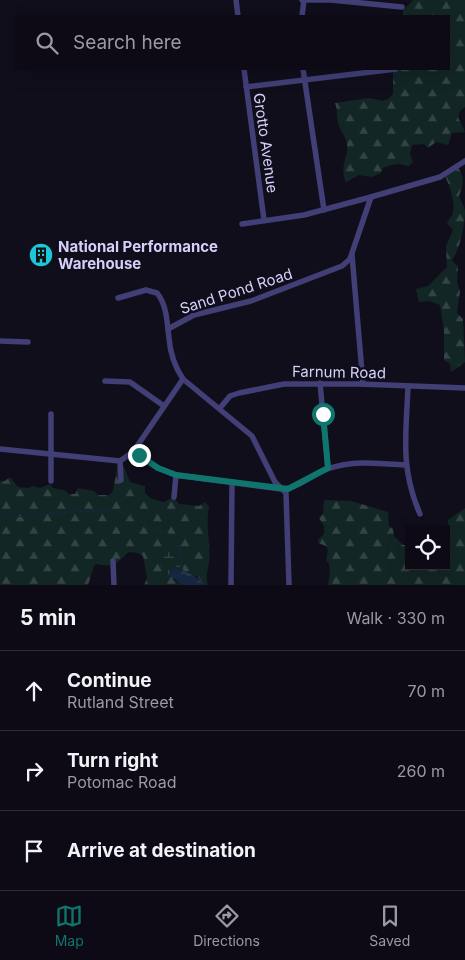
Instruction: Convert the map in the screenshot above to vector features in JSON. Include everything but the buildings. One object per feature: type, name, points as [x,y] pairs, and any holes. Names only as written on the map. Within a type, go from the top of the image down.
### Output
[{"type":"street","points":[[236,0],[238,15]]},
{"type":"street","points":[[302,15],[303,0],[331,0],[402,6]]},
{"type":"street","name":"Grotto Avenue","points":[[244,70],[264,220]]},
{"type":"street","points":[[303,70],[324,210]]},
{"type":"street","points":[[246,87],[388,70]]},
{"type":"street","points":[[242,224],[324,210],[372,197],[440,177],[465,161]]},
{"type":"street","name":"Sand Pond Road","points":[[168,329],[194,315],[251,301],[342,266],[350,259],[372,197]]},
{"type":"street","points":[[352,253],[363,384]]},
{"type":"street","points":[[118,298],[146,290],[157,293],[164,305],[174,359],[183,379],[252,436],[271,476],[288,497],[289,585]]},
{"type":"street","points":[[0,341],[28,342]]},
{"type":"street","points":[[0,450],[120,461],[133,452],[183,379]]},
{"type":"street","points":[[105,381],[130,382],[164,406]]},
{"type":"street","points":[[320,383],[328,468]]},
{"type":"street","name":"Farnum Road","points":[[220,408],[230,396],[284,384],[320,383],[465,388]]},
{"type":"street","points":[[408,387],[405,465],[412,496],[420,514]]},
{"type":"street","points":[[51,414],[51,481]]},
{"type":"street","points":[[133,452],[158,468],[176,475],[281,489],[294,486],[328,468],[362,462],[405,465]]},
{"type":"street","points":[[120,461],[121,480]]},
{"type":"street","points":[[174,497],[176,475]]},
{"type":"street","points":[[230,585],[232,483]]},
{"type":"street","points":[[113,561],[114,585]]},
{"type":"green space","points":[[413,0],[465,0],[465,107],[460,111],[458,117],[465,132],[452,133],[448,145],[436,142],[428,148],[424,144],[412,145],[410,154],[413,162],[409,166],[399,164],[390,166],[383,168],[381,173],[372,177],[359,175],[346,182],[343,171],[347,144],[338,123],[335,103],[370,98],[383,101],[388,99],[393,94],[394,70],[450,70],[450,15],[403,15],[403,10]]},
{"type":"green space","points":[[458,167],[462,178],[459,196],[464,208],[465,217],[460,244],[452,260],[458,267],[457,283],[460,291],[457,313],[463,319],[465,362],[451,372],[450,364],[444,360],[444,331],[440,305],[429,301],[419,302],[416,289],[428,286],[447,267],[446,246],[453,230],[447,223],[452,215],[454,204],[445,176]]},
{"type":"green space","points":[[122,462],[130,482],[145,486],[145,493],[152,499],[164,502],[174,497],[179,504],[199,506],[205,502],[209,507],[208,585],[204,585],[197,576],[172,579],[182,585],[144,585],[147,578],[143,556],[138,553],[129,552],[113,566],[96,564],[88,585],[0,585],[0,481],[5,481],[10,477],[18,487],[29,488],[33,486],[40,488],[50,484],[53,488],[64,490],[69,494],[75,494],[78,488],[94,491],[98,495],[109,495],[113,491],[118,463]]},
{"type":"green space","points":[[324,500],[351,501],[388,512],[389,526],[393,529],[394,536],[405,545],[405,570],[450,570],[450,525],[448,525],[448,520],[465,508],[465,585],[328,585],[330,573],[329,563],[326,561],[328,550],[326,546],[318,543],[318,540],[324,534],[324,526],[319,518],[323,514]]},
{"type":"green space","points":[[173,551],[183,572],[191,574],[203,585],[183,585],[161,569],[160,560],[164,552]]},
{"type":"water","points":[[174,569],[191,574],[204,585],[182,585],[169,575],[170,571]]},
{"type":"waterway","points":[[0,515],[26,517],[50,513],[111,510],[125,513],[156,530],[169,534],[179,544],[183,571]]},
{"type":"place","name":"National Performance Warehouse","points":[[41,255]]},
{"type":"route","points":[[139,455],[158,468],[176,475],[288,489],[328,468],[323,414]]}]
